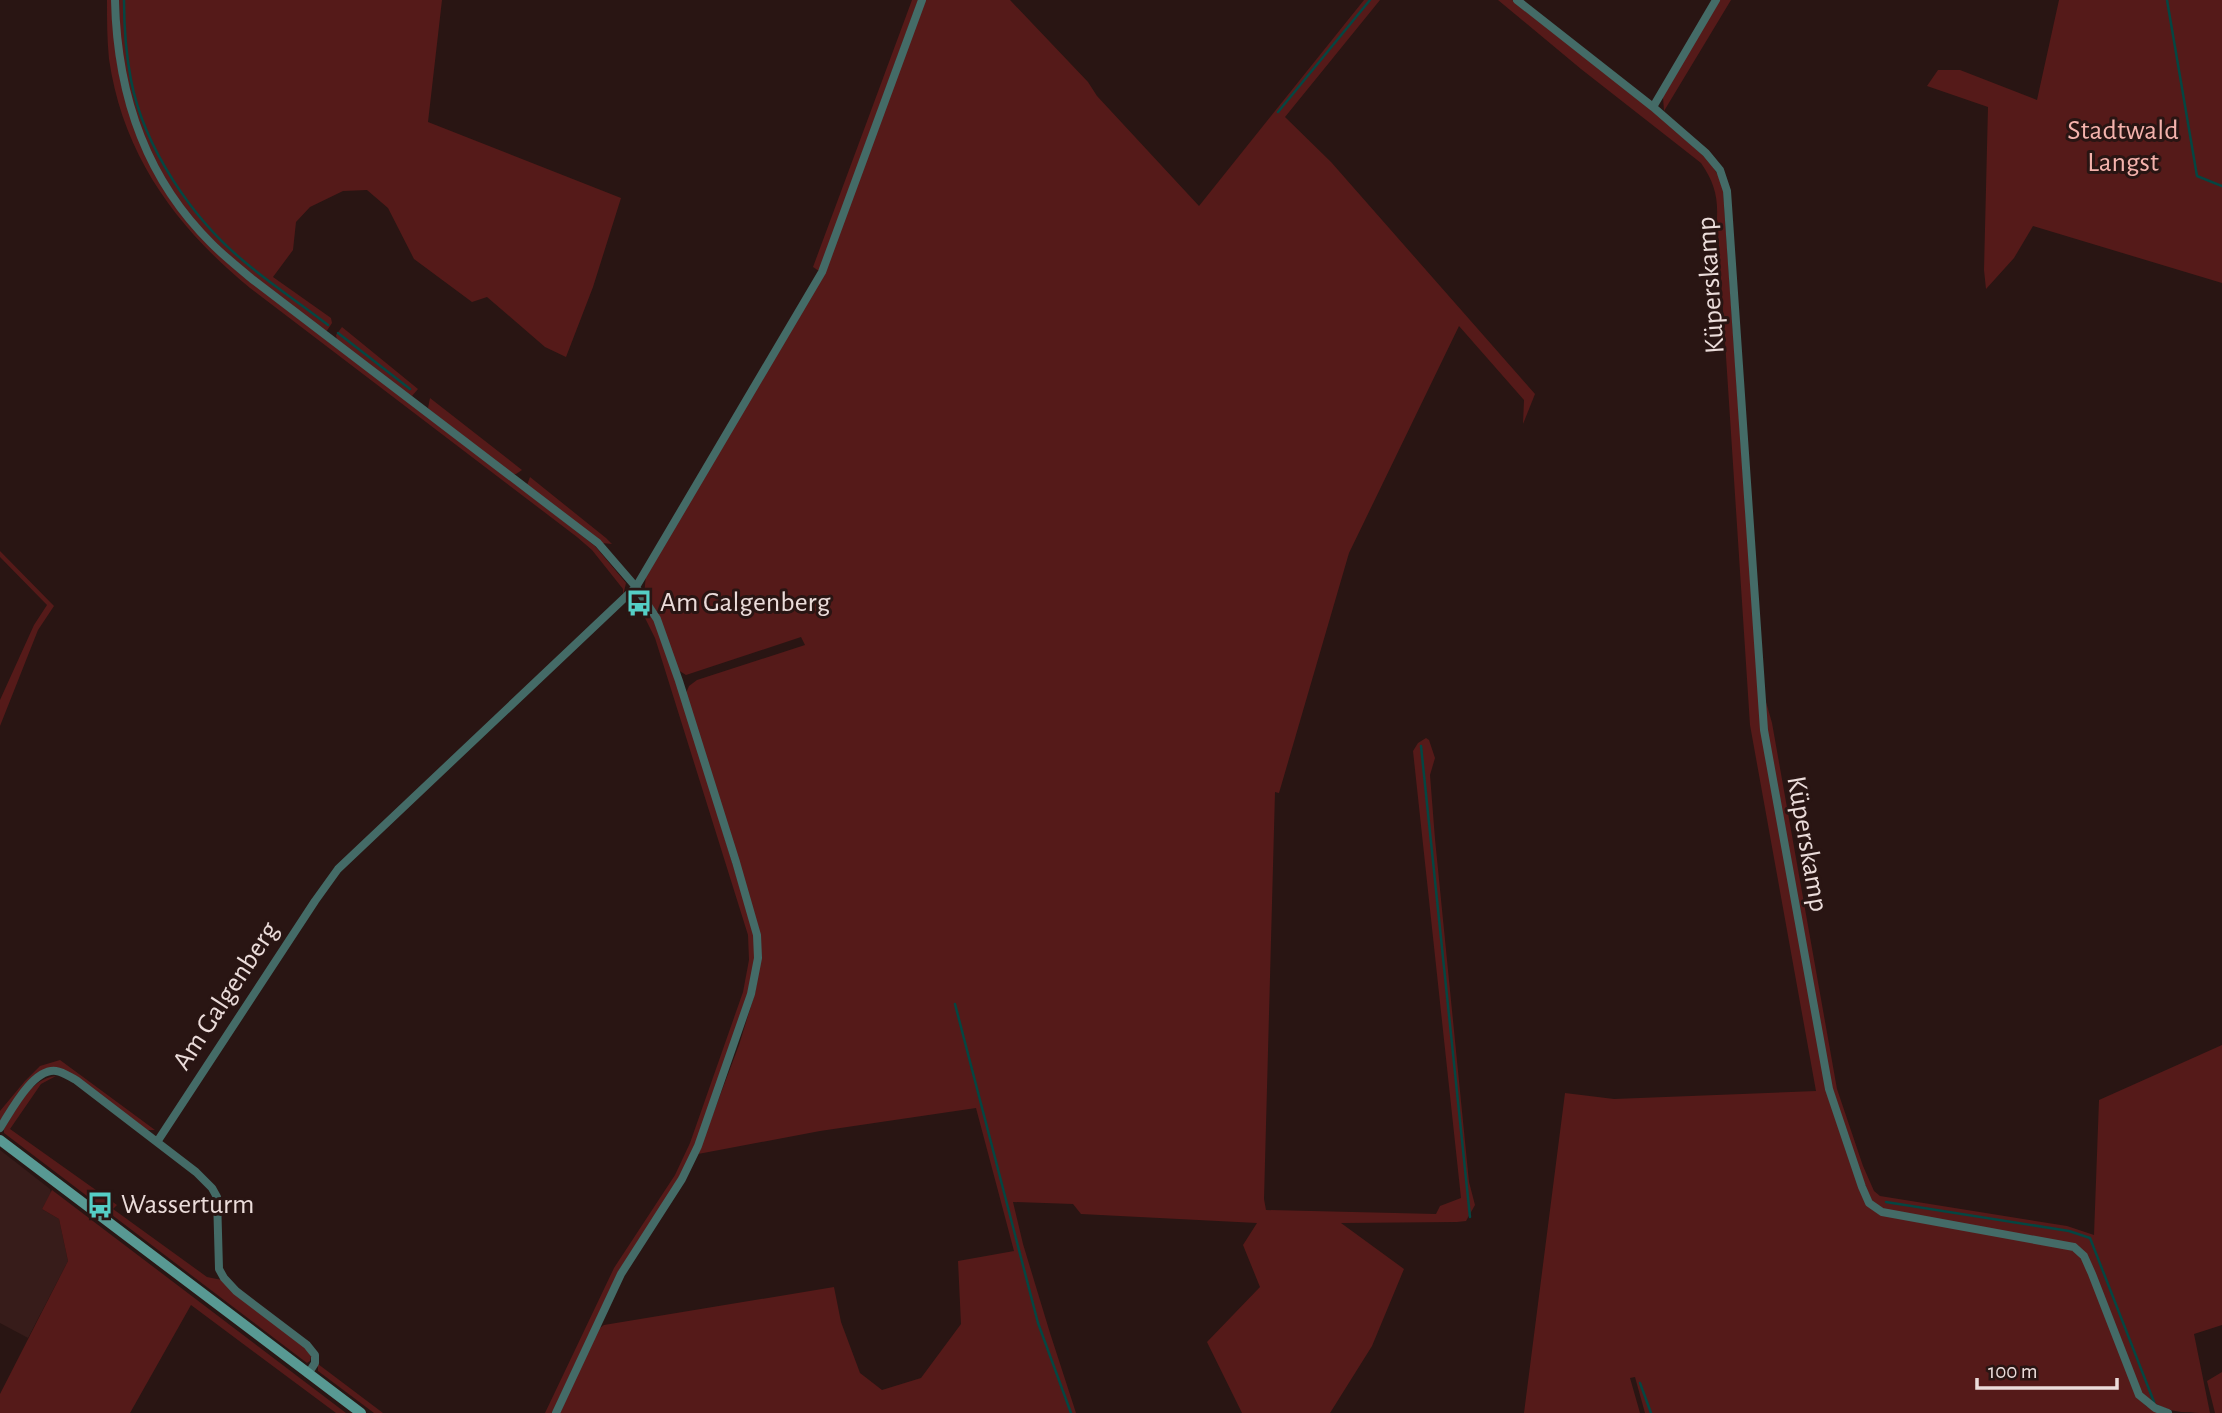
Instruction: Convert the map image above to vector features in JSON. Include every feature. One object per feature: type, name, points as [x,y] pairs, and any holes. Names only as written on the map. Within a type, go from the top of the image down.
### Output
[{"type":"main road","points":[[0,1140],[361,1413]]},
{"type":"street","points":[[115,0],[118,57],[131,112],[154,167],[189,219],[212,244],[252,279],[598,543],[636,587],[657,620],[679,681],[754,922],[758,958],[751,994],[698,1146],[682,1179],[621,1274],[556,1413]]},
{"type":"street","name":"Am Galgenberg","points":[[157,1142],[338,869],[636,587],[822,272],[922,0]]},
{"type":"street","points":[[1517,0],[1653,107],[1716,0]]},
{"type":"street","name":"Küperskamp","points":[[1653,107],[1706,153],[1720,170],[1727,191],[1764,730],[1829,1089],[1862,1187],[1869,1203],[1882,1212],[2074,1247],[2084,1256],[2092,1273],[2139,1395],[2155,1408],[2168,1413]]},
{"type":"street","points":[[0,1128],[31,1083],[47,1072],[56,1071],[76,1080],[196,1172],[217,1197],[219,1269],[236,1291],[307,1345],[315,1355],[315,1363],[308,1374]]},
{"type":"shaded area","points":[[0,1150],[50,1189],[51,1193],[42,1209],[59,1219],[68,1261],[28,1338],[0,1323]]},
{"type":"green space","points":[[107,0],[113,0],[116,56],[121,84],[139,140],[210,245],[595,546],[626,583],[623,596],[623,589],[592,550],[577,537],[250,288],[199,241],[157,187],[127,127],[116,94],[109,59]]},
{"type":"green space","points":[[119,0],[442,0],[428,122],[621,198],[593,287],[566,357],[545,347],[487,297],[472,302],[414,259],[388,208],[367,190],[343,191],[310,207],[296,222],[293,250],[273,277],[331,318],[332,323],[326,332],[254,278],[196,223],[154,158],[143,134],[127,84],[121,52]]},
{"type":"green space","points":[[912,0],[918,0],[819,271],[813,267]]},
{"type":"green space","points":[[925,0],[1010,0],[1199,206],[1364,0],[1380,0],[1285,117],[1331,162],[1535,394],[1523,424],[1524,400],[1459,326],[1349,553],[1279,793],[1275,792],[1264,1199],[1266,1210],[1436,1214],[1440,1206],[1461,1198],[1413,751],[1418,743],[1426,738],[1435,758],[1430,775],[1435,839],[1469,1182],[1475,1205],[1466,1221],[1341,1223],[1404,1269],[1372,1346],[1330,1413],[1242,1413],[1207,1342],[1260,1287],[1243,1245],[1257,1223],[1081,1214],[1073,1204],[1013,1202],[1023,1244],[1076,1413],[560,1413],[597,1330],[604,1325],[834,1287],[841,1322],[860,1373],[882,1390],[921,1378],[961,1324],[958,1261],[1014,1251],[976,1108],[820,1131],[698,1154],[739,1045],[755,993],[761,956],[686,693],[689,686],[697,680],[805,645],[801,637],[686,675],[678,670],[644,595],[646,575],[824,273]]},
{"type":"green space","points":[[1498,0],[1512,0],[1651,108],[1709,161],[1723,190],[1761,731],[1827,1091],[1860,1188],[1880,1215],[2073,1250],[2083,1260],[2138,1398],[2146,1406],[2162,1413],[1645,1413],[1635,1377],[1630,1378],[1640,1413],[1524,1413],[1565,1093],[1614,1099],[1816,1091],[1750,725],[1714,189],[1701,163]]},
{"type":"green space","points":[[1719,0],[1731,0],[1664,111],[1663,97]]},
{"type":"green space","name":"Stadtwald Langst","points":[[2059,0],[2222,0],[2222,283],[2033,226],[2014,258],[1986,289],[1984,270],[1988,107],[1927,86],[1938,70],[1960,70],[2037,100]]},
{"type":"green space","points":[[342,327],[418,389],[412,396],[337,340],[336,335]]},
{"type":"green space","points":[[430,398],[522,470],[512,474],[430,410]]},
{"type":"green space","points":[[530,477],[612,544],[602,543],[527,485]]},
{"type":"green space","points":[[0,551],[54,606],[38,630],[0,726],[0,700],[34,625],[47,605],[0,557]]},
{"type":"green space","points":[[628,600],[642,603],[654,620],[677,682],[754,934],[755,959],[749,993],[695,1145],[680,1177],[619,1270],[552,1413],[545,1413],[614,1268],[675,1175],[690,1143],[743,992],[749,960],[748,935],[655,638],[638,604]]},
{"type":"green space","points":[[1764,695],[1772,723],[1837,1089],[1863,1166],[1874,1191],[1880,1196],[2067,1226],[2094,1235],[2099,1100],[2222,1045],[2222,1325],[2194,1334],[2210,1413],[2190,1413],[2165,1408],[2141,1392],[2079,1247],[1883,1210],[1870,1199],[1831,1089],[1766,729]]},
{"type":"green space","points":[[60,1060],[155,1130],[145,1130],[75,1077],[47,1069],[0,1121],[0,1111],[25,1081],[40,1066]]},
{"type":"green space","points":[[56,1076],[41,1084],[10,1129],[117,1205],[113,1209],[207,1277],[222,1280],[305,1346],[311,1356],[310,1361],[307,1363],[4,1133],[14,1112],[31,1089],[47,1078]]},
{"type":"green space","points":[[52,1190],[346,1413],[336,1413],[191,1305],[130,1413],[0,1413],[0,1394],[68,1261],[59,1219],[42,1209]]},
{"type":"green space","points":[[318,1364],[383,1413],[374,1413],[318,1371]]},
{"type":"green space","points":[[2222,1372],[2222,1413],[2215,1413],[2207,1381]]},
{"type":"waterway","points":[[124,0],[128,60],[138,106],[147,131],[174,181],[226,246],[328,325]]},
{"type":"waterway","points":[[1278,112],[1370,0]]},
{"type":"waterway","points":[[2167,0],[2197,176],[2222,186]]},
{"type":"waterway","points":[[338,333],[410,389]]},
{"type":"waterway","points":[[1421,746],[1470,1217]]},
{"type":"waterway","points":[[955,1004],[1038,1323],[1071,1413]]},
{"type":"waterway","points":[[1886,1202],[2069,1231],[2090,1238],[2154,1402]]},
{"type":"waterway","points":[[1640,1383],[1651,1413]]},
{"type":"place","name":"Am Galgenberg","points":[[639,603]]},
{"type":"place","name":"Wasserturm","points":[[100,1205]]}]
